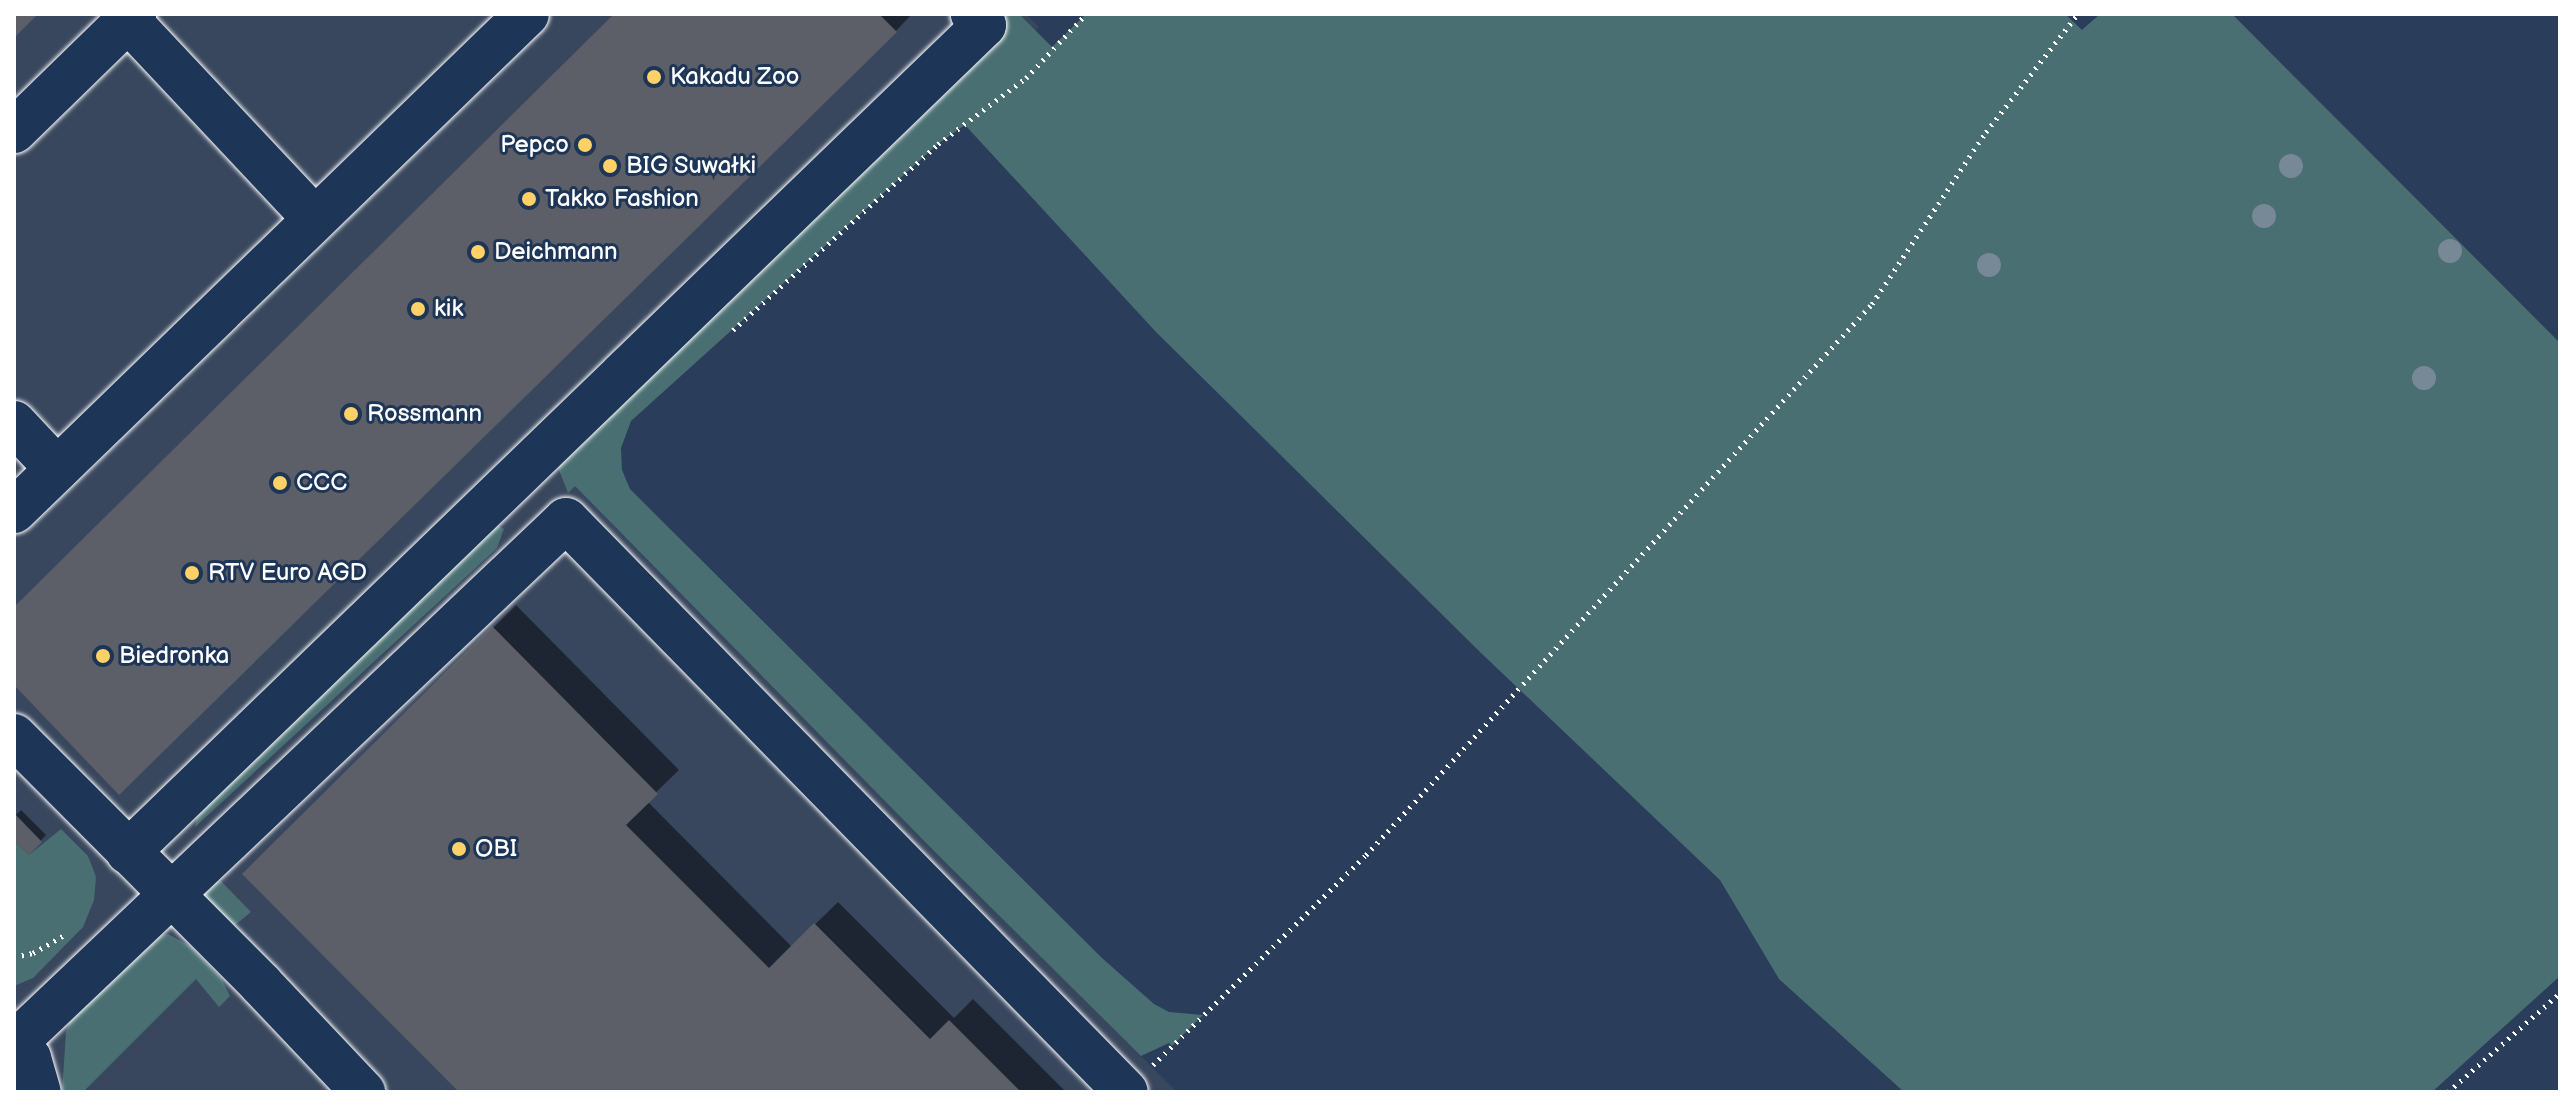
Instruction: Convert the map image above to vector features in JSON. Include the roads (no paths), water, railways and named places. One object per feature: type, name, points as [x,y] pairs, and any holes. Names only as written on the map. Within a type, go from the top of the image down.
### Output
[{"type":"street","points":[[14,511],[527,14]]},
{"type":"street","points":[[128,852],[984,25],[973,14]]},
{"type":"street","points":[[16,125],[131,17],[314,218]]},
{"type":"street","points":[[14,423],[57,469]]},
{"type":"street","points":[[523,472],[566,520],[1135,1083]]},
{"type":"street","points":[[39,1092],[29,1058],[15,1041],[566,520]]},
{"type":"street","points":[[14,736],[363,1092]]},
{"type":"place","name":"Kakadu Zoo","points":[[654,77]]},
{"type":"place","name":"Pepco","points":[[585,145]]},
{"type":"place","name":"BIG Suwałki","points":[[610,166]]},
{"type":"place","name":"Takko Fashion","points":[[529,199]]},
{"type":"place","name":"Deichmann","points":[[478,252]]},
{"type":"place","name":"kik","points":[[418,309]]},
{"type":"place","name":"Rossmann","points":[[351,414]]},
{"type":"place","name":"CCC","points":[[280,483]]},
{"type":"place","name":"RTV Euro AGD","points":[[192,573]]},
{"type":"place","name":"Biedronka","points":[[103,656]]},
{"type":"place","name":"OBI","points":[[459,849]]}]
